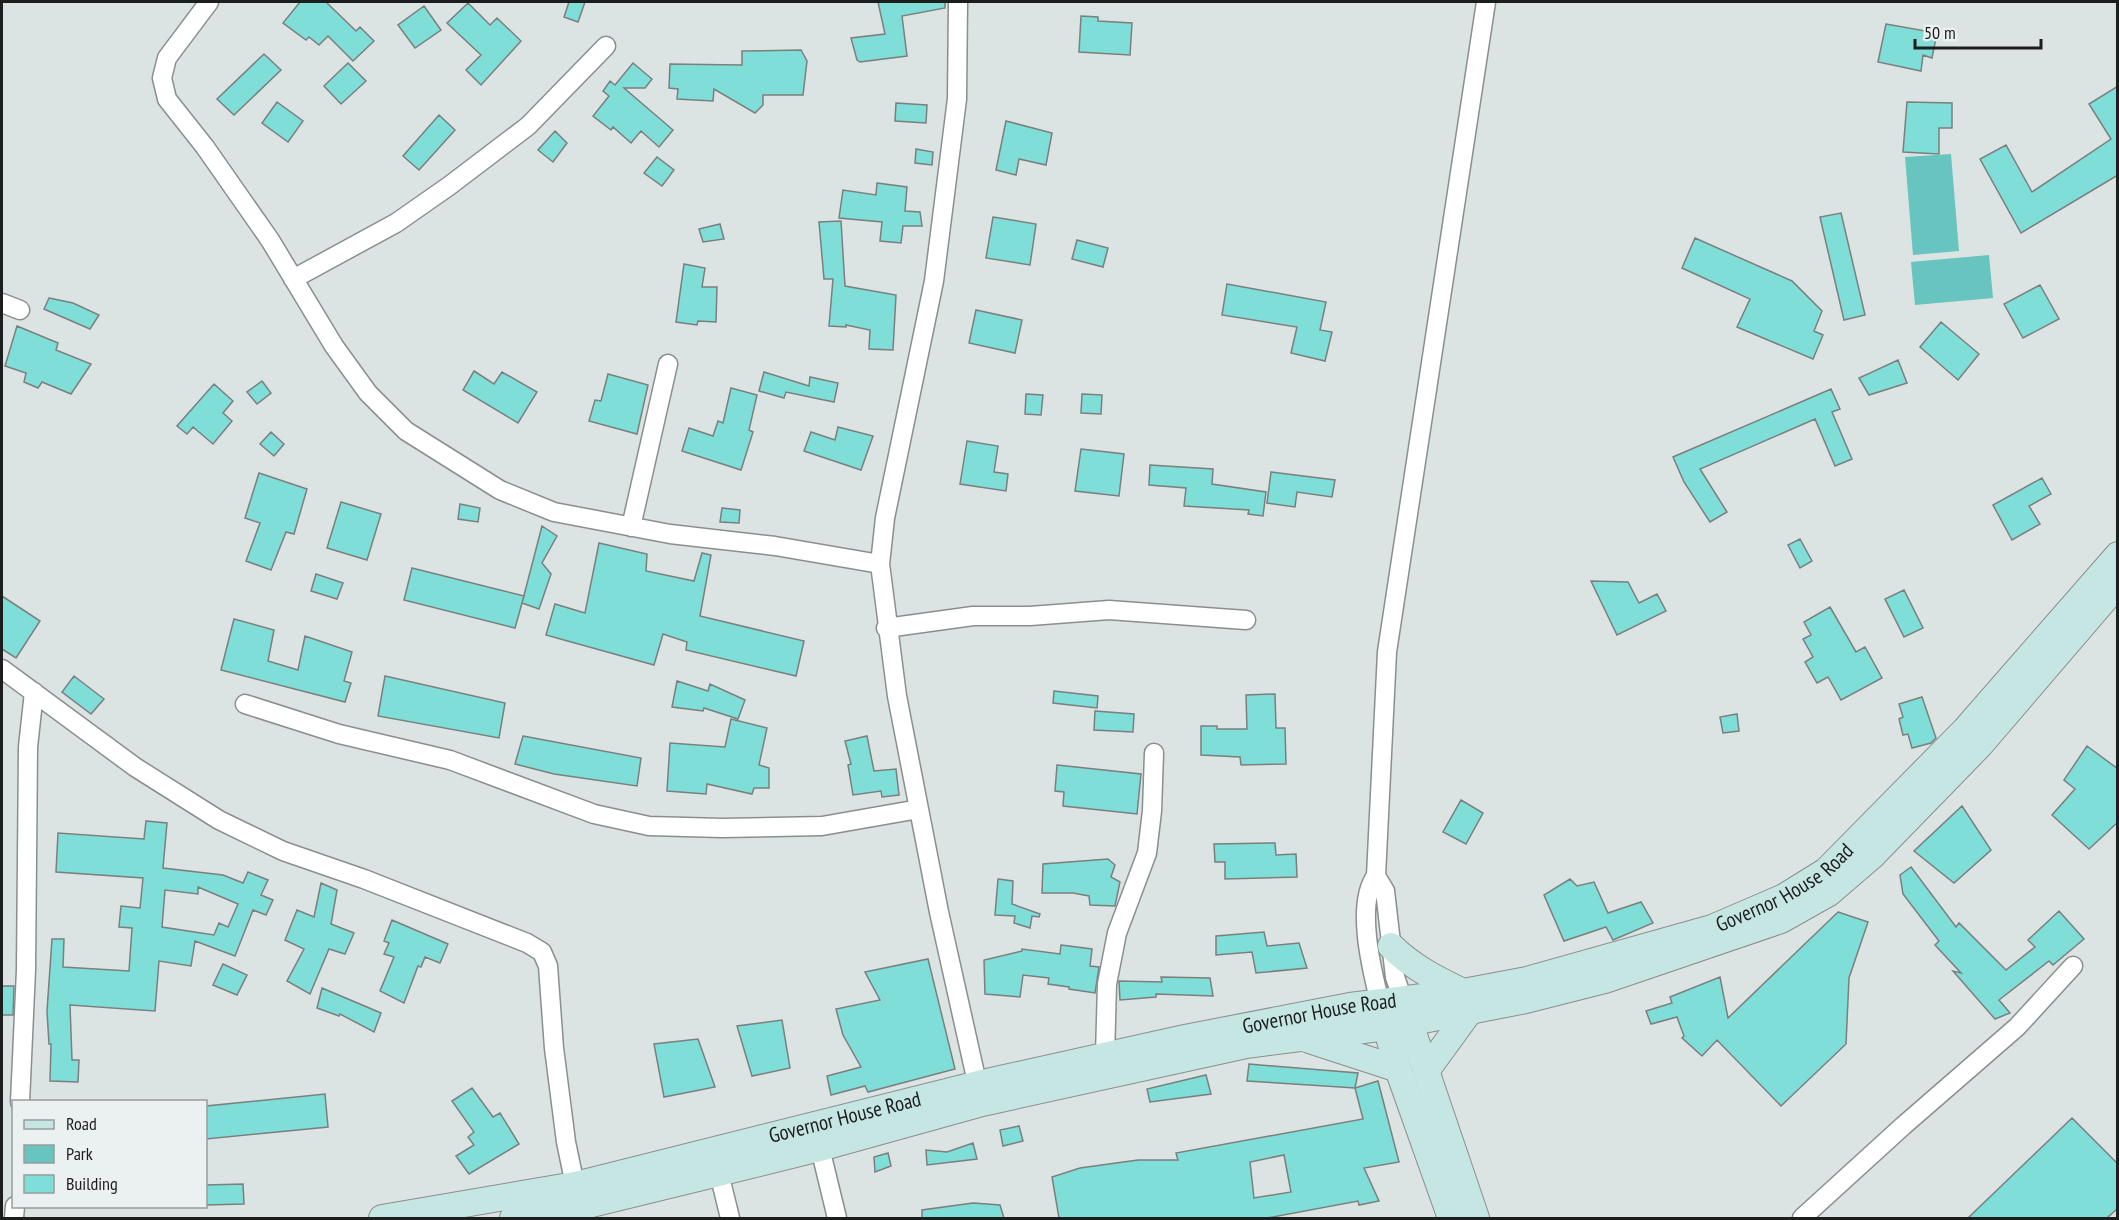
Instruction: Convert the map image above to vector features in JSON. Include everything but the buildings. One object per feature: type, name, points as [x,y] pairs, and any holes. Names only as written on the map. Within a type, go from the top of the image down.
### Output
[{"type":"main road","name":"Governor House Road","points":[[1466,1002],[1527,980],[1712,928],[1805,885],[1826,870],[1887,812],[1965,730],[2118,555]]},
{"type":"main road","name":"Governor House Road","points":[[382,1218],[575,1185],[980,1094],[1246,1045],[1303,1038],[1395,1013],[1605,980],[1781,920],[1828,893],[1872,856],[1980,745],[2118,584]]},
{"type":"main road","points":[[1391,946],[1466,1002],[1426,1071]]},
{"type":"main road","name":"Governor House Road","points":[[513,1218],[592,1204],[820,1148],[980,1094],[1104,1056],[1350,1006],[1395,1013]]},
{"type":"main road","points":[[1395,1013],[1398,1069],[1451,1218]]},
{"type":"main road","points":[[1395,1013],[1426,1071],[1476,1218]]},
{"type":"main road","points":[[1303,1038],[1398,1069]]},
{"type":"street","points":[[209,2],[167,58],[162,78],[167,99],[251,212],[334,346],[368,393],[406,431],[459,466],[511,494],[554,512],[670,534],[775,546],[880,564]]},
{"type":"street","points":[[958,2],[957,99],[934,281],[885,518],[880,564],[886,628],[897,696],[939,912],[980,1094]]},
{"type":"street","points":[[1395,1013],[1371,969],[1367,936],[1369,890],[1376,876],[1387,652],[1486,2]]},
{"type":"street","points":[[293,279],[396,223],[458,180],[528,126],[606,46]]},
{"type":"street","points":[[2,303],[20,310]]},
{"type":"street","points":[[631,527],[668,364]]},
{"type":"street","points":[[886,628],[973,616],[1030,616],[1109,610],[1246,620]]},
{"type":"street","points":[[2,669],[135,767],[219,820],[283,851],[364,879],[542,951],[548,966],[554,1048],[566,1142],[575,1185]]},
{"type":"street","points":[[20,1100],[26,970],[28,747],[34,692]]},
{"type":"street","points":[[245,704],[339,734],[450,760],[594,814],[649,826],[722,828],[822,826],[920,808]]},
{"type":"street","points":[[1104,1056],[1107,984],[1117,933],[1147,853],[1152,811],[1154,753]]},
{"type":"street","points":[[1376,876],[1384,891],[1395,976],[1395,1013]]},
{"type":"street","points":[[1802,1218],[2017,1027],[2073,966]]},
{"type":"street","points":[[820,1148],[837,1218]]},
{"type":"street","points":[[719,1173],[730,1218]]},
{"type":"green space","points":[[1951,154],[1959,251],[1913,255],[1905,157]]},
{"type":"green space","points":[[1989,255],[1993,298],[1915,305],[1911,262]]}]
